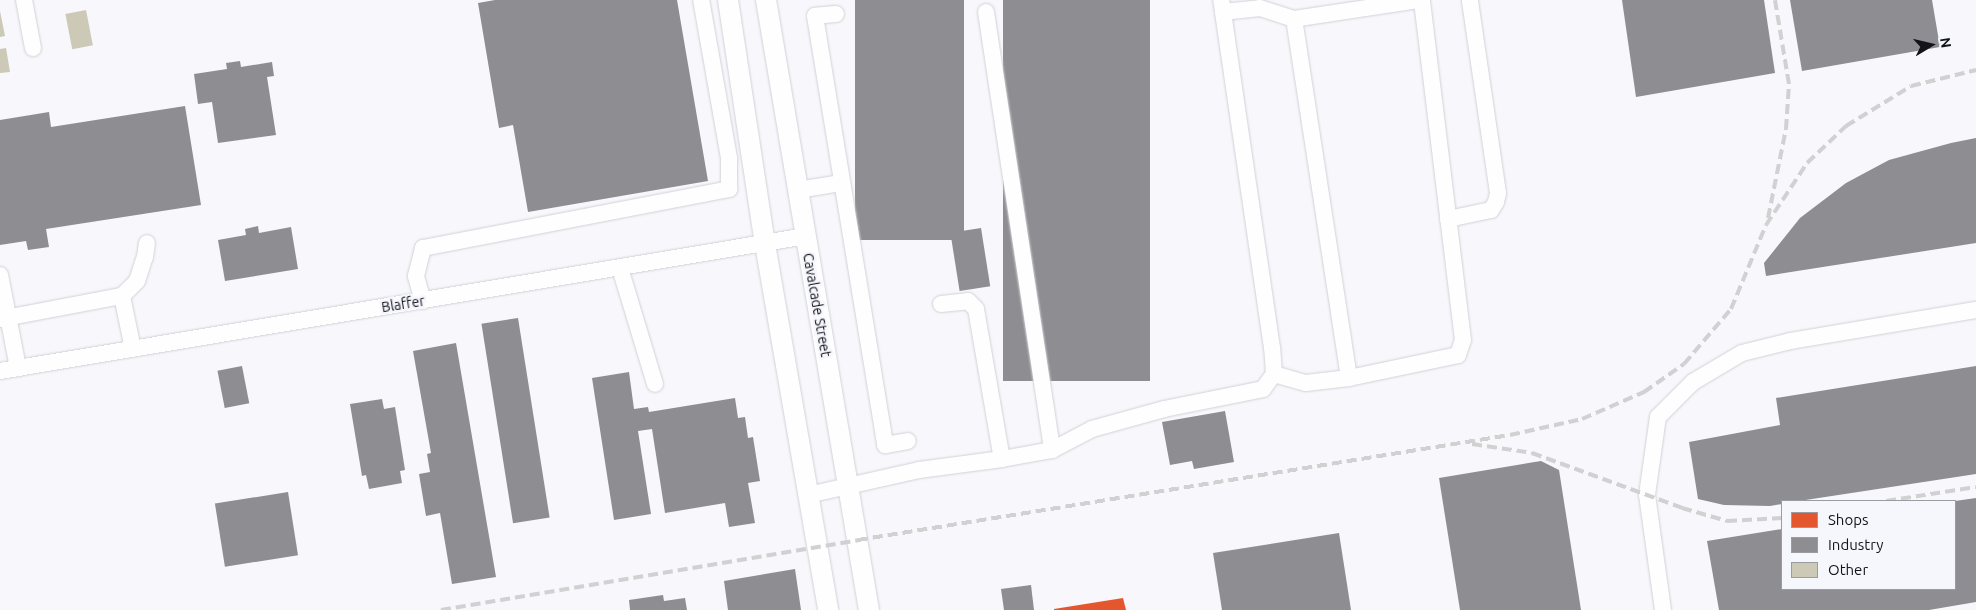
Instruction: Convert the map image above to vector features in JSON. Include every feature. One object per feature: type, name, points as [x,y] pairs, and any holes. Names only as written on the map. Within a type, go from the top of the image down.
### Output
[{"type":"main road","points":[[728,0],[765,244],[828,610]]},
{"type":"main road","name":"Cavalcade Street","points":[[766,0],[869,610]]},
{"type":"street","points":[[24,0],[33,48]]},
{"type":"street","points":[[700,0],[729,158],[729,190]]},
{"type":"street","points":[[808,495],[918,470],[1002,459],[1052,450],[1092,429],[1164,409],[1245,395],[1263,389],[1274,374],[1222,6],[1260,8],[1294,19],[1420,0],[1463,340],[1458,355],[1349,378],[1306,383],[1274,374]]},
{"type":"street","points":[[1448,219],[1490,210],[1496,202],[1498,193],[1470,0]]},
{"type":"street","points":[[986,12],[1052,450]]},
{"type":"street","points":[[836,14],[815,16],[884,445],[908,441]]},
{"type":"street","points":[[1294,19],[1349,378]]},
{"type":"street","points":[[422,301],[416,276],[423,248],[729,190],[755,179]]},
{"type":"street","points":[[798,190],[841,183]]},
{"type":"street","name":"Blaffer","points":[[0,371],[806,236]]},
{"type":"street","points":[[4,319],[122,296],[137,281],[145,258],[147,243]]},
{"type":"street","points":[[620,268],[655,384]]},
{"type":"street","points":[[0,275],[4,319],[18,368]]},
{"type":"street","points":[[122,296],[133,349]]},
{"type":"street","points":[[941,304],[968,301],[976,309],[1002,459]]},
{"type":"street","points":[[1663,610],[1647,495],[1658,417],[1693,382],[1742,353],[1790,341],[1976,310]]},
{"type":"building: Shops","points":[[1123,598],[1126,610],[1054,610],[1054,609]]},
{"type":"building: Industry","points":[[495,0],[677,0],[708,181],[528,212],[513,125],[499,128],[478,3]]},
{"type":"building: Industry","points":[[855,0],[964,0],[964,240],[855,240]]},
{"type":"building: Industry","points":[[1003,0],[1150,0],[1150,381],[1003,381]]},
{"type":"building: Industry","points":[[1622,0],[1764,0],[1775,73],[1636,97]]},
{"type":"building: Industry","points":[[1790,0],[1932,0],[1940,47],[1802,71]]},
{"type":"building: Industry","points":[[240,61],[241,67],[272,62],[274,76],[267,77],[276,135],[218,143],[212,102],[198,104],[194,74],[227,69],[226,63]]},
{"type":"building: Industry","points":[[185,106],[201,205],[46,229],[49,247],[28,250],[26,241],[0,245],[0,120],[49,112],[51,127]]},
{"type":"building: Industry","points":[[1976,138],[1976,243],[1766,276],[1764,263],[1800,218],[1846,183],[1889,160]]},
{"type":"building: Industry","points":[[258,226],[259,233],[291,227],[298,269],[225,281],[218,240],[246,235],[245,229]]},
{"type":"building: Industry","points":[[981,228],[990,286],[960,291],[950,233]]},
{"type":"building: Industry","points":[[518,318],[550,518],[513,523],[481,324]]},
{"type":"building: Industry","points":[[456,343],[496,577],[452,584],[440,513],[426,516],[419,474],[430,472],[427,454],[431,453],[413,351]]},
{"type":"building: Industry","points":[[242,366],[249,403],[225,408],[217,371]]},
{"type":"building: Industry","points":[[1976,366],[1976,474],[1806,500],[1781,500],[1781,504],[1770,506],[1724,505],[1698,499],[1689,442],[1780,425],[1776,398]]},
{"type":"building: Industry","points":[[629,372],[634,409],[648,407],[649,412],[735,398],[738,418],[745,417],[748,438],[753,437],[760,481],[748,483],[755,523],[729,527],[725,503],[665,513],[652,429],[638,431],[651,514],[614,520],[592,378]]},
{"type":"building: Industry","points":[[382,399],[384,409],[395,407],[405,470],[400,471],[402,483],[369,489],[366,475],[362,476],[350,404]]},
{"type":"building: Industry","points":[[1225,411],[1234,462],[1194,469],[1192,461],[1170,465],[1162,422]]},
{"type":"building: Industry","points":[[1541,461],[1559,470],[1581,610],[1460,610],[1439,478]]},
{"type":"building: Industry","points":[[288,492],[298,555],[225,567],[215,504]]},
{"type":"building: Industry","points":[[1976,498],[1976,602],[1929,610],[1719,610],[1707,541],[1781,529],[1781,590],[1956,590],[1956,501]]},
{"type":"building: Industry","points":[[1339,533],[1351,610],[1222,610],[1213,553]]},
{"type":"building: Industry","points":[[795,569],[801,610],[728,610],[724,581]]},
{"type":"building: Industry","points":[[1031,585],[1034,610],[1004,610],[1001,589]]},
{"type":"building: Industry","points":[[663,595],[664,601],[685,598],[687,610],[630,610],[629,600]]},
{"type":"building: Other","points":[[86,10],[93,45],[72,49],[65,14]]},
{"type":"building: Other","points":[[0,11],[5,36],[0,37]]},
{"type":"building: Other","points":[[6,48],[10,72],[0,73],[0,49]]},
{"type":"railway","points":[[1768,218],[1786,129],[1789,84],[1775,0]]},
{"type":"railway","points":[[441,610],[858,540],[1510,435],[1582,419],[1644,392],[1684,364],[1731,309],[1766,225],[1807,163],[1846,126],[1911,86],[1976,70]]},
{"type":"railway","points":[[1472,444],[1532,453],[1682,508],[1727,521],[1781,518]]},
{"type":"railway","points":[[1892,500],[1976,487]]}]
